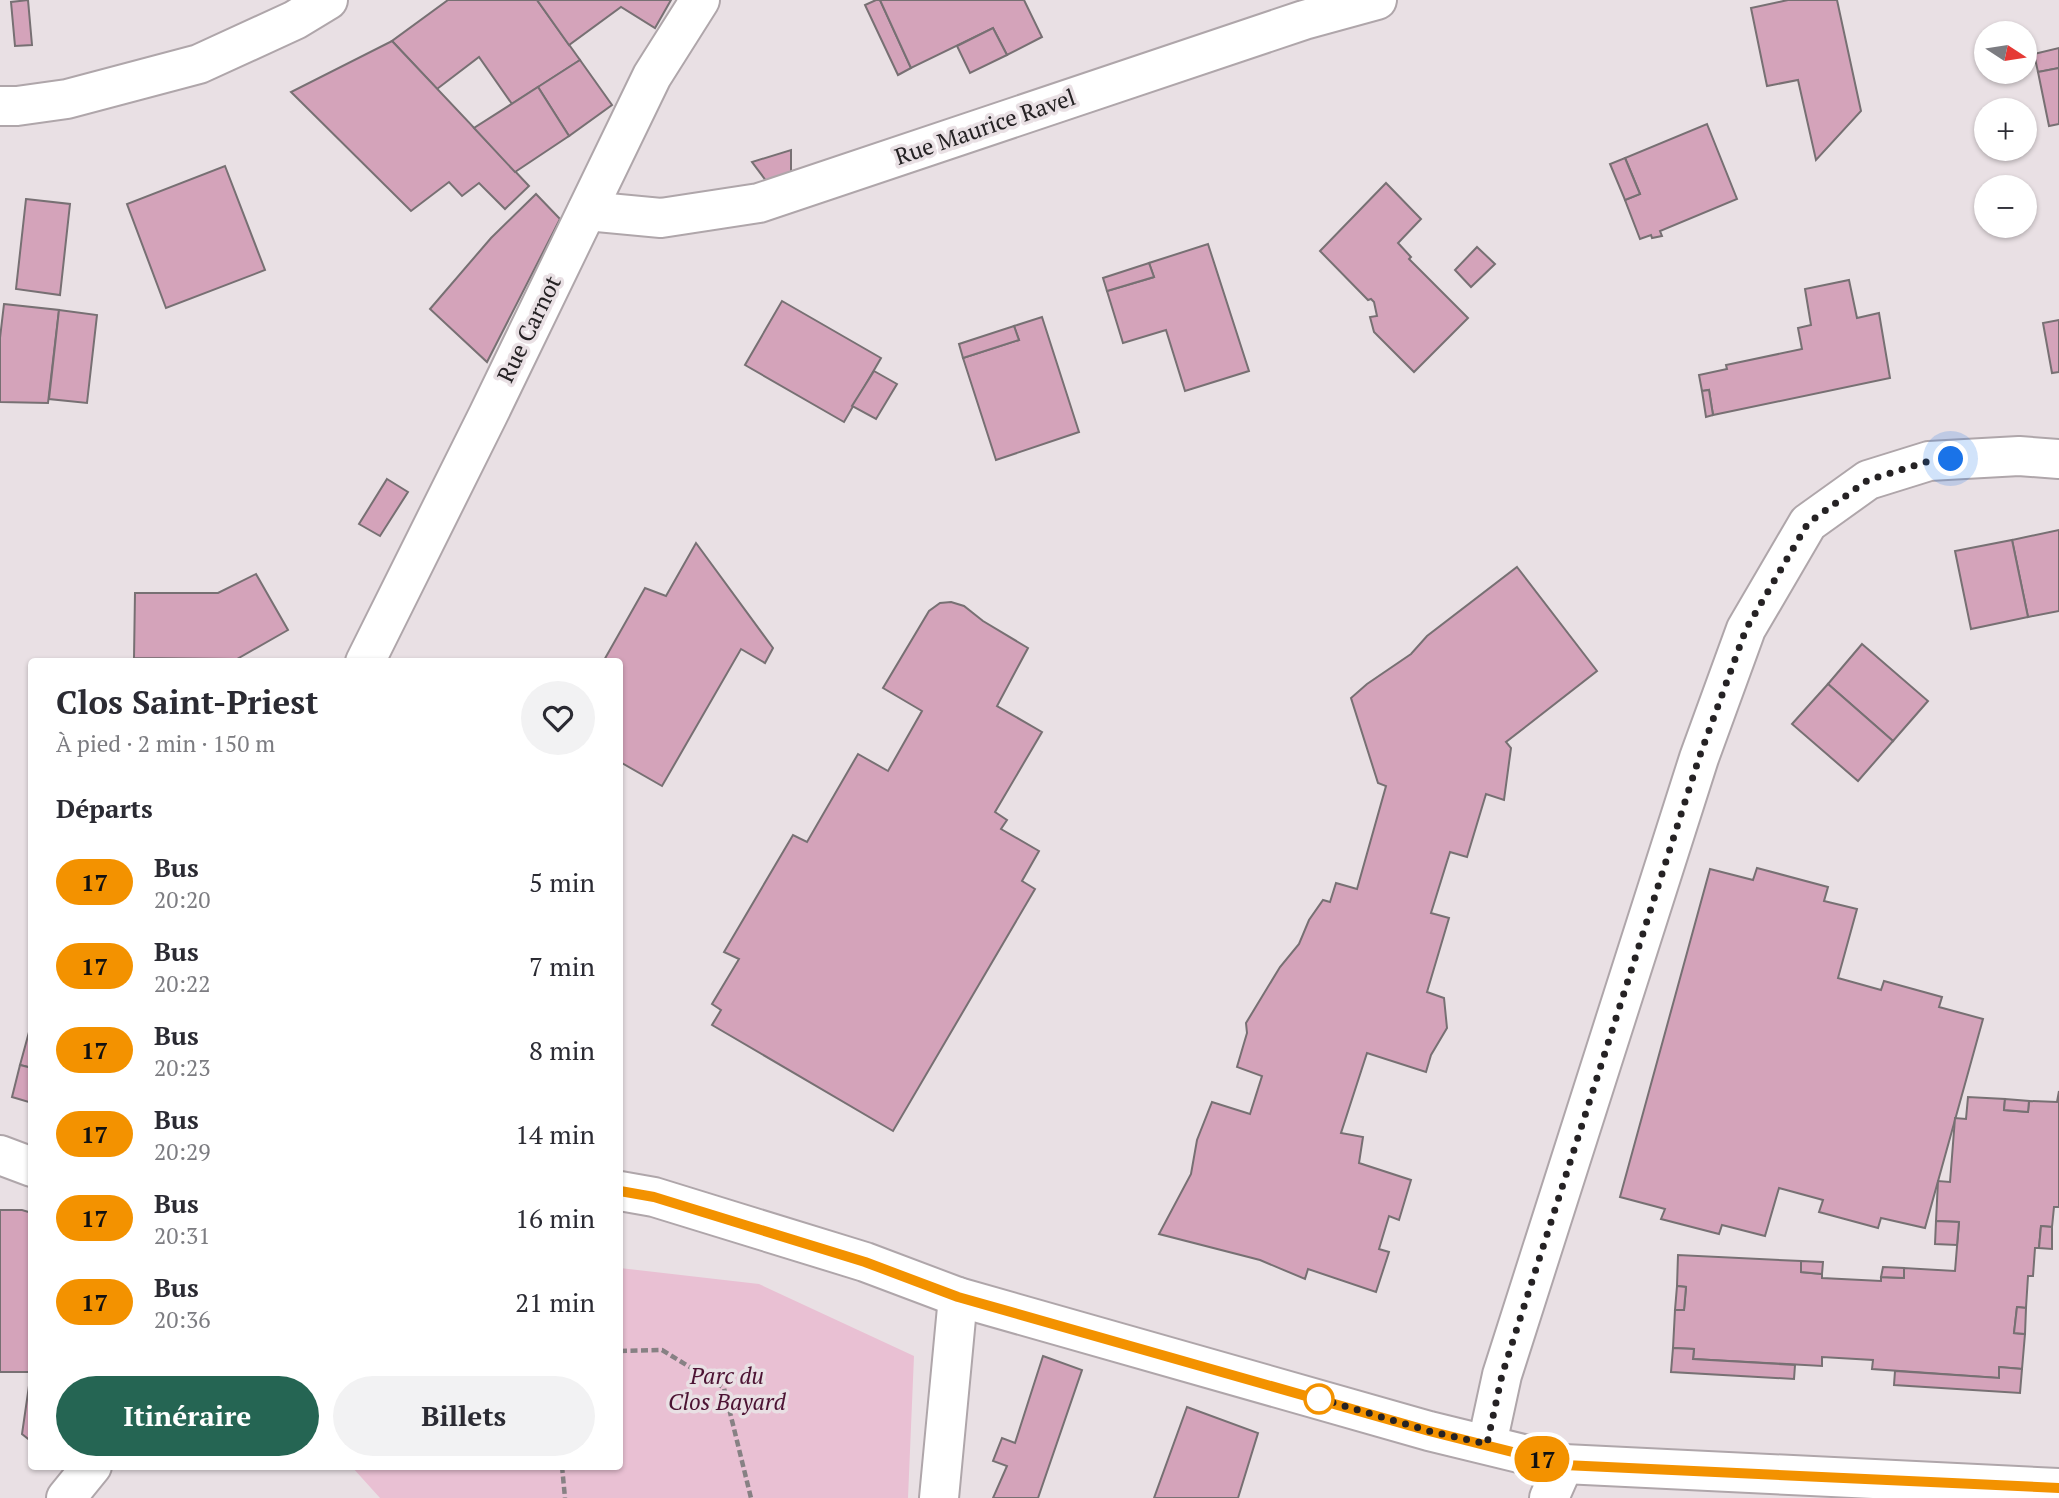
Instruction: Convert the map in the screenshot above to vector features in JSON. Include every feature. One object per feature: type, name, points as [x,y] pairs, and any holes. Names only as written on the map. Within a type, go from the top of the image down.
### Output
[{"type":"street","points":[[0,106],[67,99],[199,64],[295,20],[328,0]]},
{"type":"street","name":"Rue Carnot","points":[[367,658],[652,76],[700,0]]},
{"type":"street","name":"Rue Maurice Ravel","points":[[587,211],[661,218],[759,203],[1304,20],[1377,0]]},
{"type":"street","points":[[1487,1444],[1502,1375],[1699,758],[1746,629],[1808,523],[1868,480],[1929,461],[2018,456],[2059,459]]},
{"type":"street","points":[[0,1156],[28,1166]]},
{"type":"street","points":[[623,1192],[654,1197],[865,1262],[958,1297],[1429,1431],[1487,1444],[1557,1481],[2059,1488]]},
{"type":"street","points":[[939,1498],[958,1297]]},
{"type":"street","points":[[66,1498],[89,1470]]},
{"type":"path","points":[[623,1351],[662,1349],[724,1388],[751,1498]]},
{"type":"path","points":[[562,1470],[565,1498]]},
{"type":"green space","name":"Parc du Clos Bayard","points":[[623,1268],[759,1284],[914,1356],[908,1498],[380,1498],[355,1470],[623,1470]]},
{"type":"building","points":[[28,0],[32,45],[15,46],[11,2]]},
{"type":"building","points":[[448,0],[537,0],[580,60],[512,104],[479,57],[437,89],[392,41]]},
{"type":"building","points":[[537,0],[671,0],[655,28],[621,7],[569,45]]},
{"type":"building","points":[[880,0],[911,68],[898,75],[865,5]]},
{"type":"building","points":[[880,0],[1024,0],[1042,37],[1007,55],[993,28],[911,68]]},
{"type":"building","points":[[1788,0],[1837,0],[1861,111],[1816,160],[1798,80],[1767,86],[1751,8]]},
{"type":"building","points":[[993,28],[1007,55],[970,73],[957,46]]},
{"type":"building","points":[[392,41],[529,186],[505,209],[479,183],[462,196],[449,182],[411,211],[291,92]]},
{"type":"building","points":[[2059,48],[2059,68],[2038,72],[2037,53]]},
{"type":"building","points":[[580,60],[612,105],[569,136],[538,87]]},
{"type":"building","points":[[2059,68],[2059,124],[2049,126],[2038,72]]},
{"type":"building","points":[[538,87],[569,136],[515,172],[474,128]]},
{"type":"building","points":[[1707,124],[1737,199],[1660,231],[1662,236],[1652,238],[1651,235],[1640,239],[1625,200],[1640,194],[1625,158]]},
{"type":"building","points":[[791,150],[791,174],[767,182],[752,162]]},
{"type":"building","points":[[1625,158],[1640,194],[1625,200],[1610,164]]},
{"type":"building","points":[[225,166],[265,270],[166,308],[127,204]]},
{"type":"building","points":[[1386,183],[1421,219],[1398,243],[1411,257],[1409,259],[1468,318],[1414,372],[1374,332],[1370,317],[1377,316],[1374,302],[1368,300],[1320,251]]},
{"type":"building","points":[[536,194],[560,219],[487,362],[430,309],[491,238]]},
{"type":"building","points":[[26,199],[70,204],[60,295],[16,289]]},
{"type":"building","points":[[1208,244],[1249,371],[1185,391],[1166,330],[1123,343],[1107,291],[1154,277],[1149,263]]},
{"type":"building","points":[[1477,247],[1495,264],[1471,287],[1455,270]]},
{"type":"building","points":[[1149,263],[1154,277],[1107,291],[1103,278]]},
{"type":"building","points":[[1849,280],[1857,318],[1879,313],[1890,378],[1713,415],[1709,390],[1702,391],[1699,375],[1727,369],[1726,365],[1802,349],[1798,328],[1811,325],[1805,289]]},
{"type":"building","points":[[782,301],[881,358],[844,422],[745,365]]},
{"type":"building","points":[[4,304],[59,310],[48,403],[0,402],[0,338]]},
{"type":"building","points":[[59,310],[97,315],[87,403],[49,399]]},
{"type":"building","points":[[1042,317],[1079,432],[996,460],[963,358],[1019,340],[1014,326]]},
{"type":"building","points":[[2059,320],[2059,372],[2052,373],[2043,323]]},
{"type":"building","points":[[1014,326],[1019,340],[963,358],[959,344]]},
{"type":"building","points":[[874,371],[897,384],[876,419],[852,406]]},
{"type":"building","points":[[1709,390],[1713,415],[1706,417],[1702,391]]},
{"type":"building","points":[[387,479],[408,492],[380,536],[359,524]]},
{"type":"building","points":[[2059,530],[2059,611],[2028,617],[2012,540]]},
{"type":"building","points":[[2012,540],[2028,617],[1971,629],[1955,551]]},
{"type":"building","points":[[696,543],[773,648],[765,663],[741,649],[662,786],[623,764],[623,658],[605,658],[645,588],[666,596]]},
{"type":"building","points":[[1517,567],[1597,671],[1506,742],[1511,748],[1504,800],[1486,794],[1467,857],[1450,852],[1431,913],[1449,918],[1427,992],[1444,998],[1447,1028],[1431,1055],[1426,1072],[1367,1053],[1341,1133],[1363,1137],[1359,1163],[1411,1180],[1399,1220],[1389,1216],[1379,1249],[1389,1252],[1376,1292],[1308,1269],[1305,1279],[1260,1260],[1159,1234],[1191,1174],[1197,1140],[1212,1102],[1250,1114],[1262,1076],[1237,1067],[1247,1033],[1246,1023],[1280,967],[1299,944],[1309,920],[1323,900],[1330,902],[1336,883],[1357,889],[1386,786],[1378,783],[1351,698],[1411,654],[1427,636]]},
{"type":"building","points":[[256,574],[288,630],[239,658],[134,658],[135,593],[218,593]]},
{"type":"building","points":[[951,602],[964,606],[983,621],[1028,648],[997,706],[1042,732],[995,812],[1007,820],[1001,829],[1039,851],[1022,881],[1035,889],[893,1131],[712,1025],[721,1010],[712,1004],[739,959],[724,952],[793,835],[807,842],[858,754],[888,771],[922,711],[883,688],[929,611],[940,603]]},
{"type":"building","points":[[1862,644],[1928,701],[1893,741],[1828,684]]},
{"type":"building","points":[[1828,684],[1893,741],[1858,781],[1792,724]]},
{"type":"building","points":[[1757,868],[1828,887],[1824,901],[1857,909],[1838,978],[1881,990],[1884,981],[1942,997],[1939,1007],[1983,1019],[1925,1228],[1881,1218],[1878,1228],[1819,1212],[1823,1200],[1779,1188],[1765,1236],[1722,1225],[1719,1234],[1661,1219],[1665,1209],[1620,1197],[1710,869],[1753,880]]},
{"type":"building","points":[[28,1036],[28,1067],[20,1065]]},
{"type":"building","points":[[20,1065],[28,1067],[28,1102],[12,1097]]},
{"type":"building","points":[[2059,1091],[2059,1207],[2054,1207],[2052,1227],[2041,1226],[2039,1248],[2035,1248],[2033,1276],[2028,1276],[2026,1308],[2017,1307],[2014,1333],[2025,1334],[2022,1369],[1999,1367],[1999,1378],[1872,1369],[1873,1360],[1822,1357],[1822,1366],[1693,1359],[1694,1349],[1673,1348],[1675,1310],[1684,1310],[1686,1287],[1677,1286],[1678,1255],[1801,1261],[1801,1272],[1822,1274],[1822,1278],[1881,1281],[1881,1277],[1904,1278],[1904,1268],[1955,1271],[1959,1222],[1936,1221],[1938,1181],[1950,1182],[1955,1118],[1966,1119],[1968,1097],[2005,1099],[2004,1110],[2028,1112],[2029,1101],[2057,1102]]},
{"type":"building","points":[[2005,1099],[2029,1101],[2028,1112],[2004,1110]]},
{"type":"building","points":[[0,1210],[22,1210],[28,1212],[28,1372],[0,1372]]},
{"type":"building","points":[[1936,1221],[1959,1222],[1957,1245],[1935,1244]]},
{"type":"building","points":[[2041,1226],[2052,1227],[2052,1249],[2039,1248]]},
{"type":"building","points":[[1801,1261],[1823,1262],[1822,1274],[1801,1272]]},
{"type":"building","points":[[1883,1267],[1904,1268],[1904,1278],[1881,1277]]},
{"type":"building","points":[[1677,1286],[1686,1287],[1684,1310],[1675,1310]]},
{"type":"building","points":[[2017,1307],[2026,1308],[2025,1334],[2014,1333]]},
{"type":"building","points":[[1673,1348],[1694,1349],[1693,1359],[1795,1365],[1794,1379],[1671,1372]]},
{"type":"building","points":[[1043,1356],[1082,1370],[1038,1498],[993,1498],[1007,1466],[993,1461],[1002,1438],[1015,1443]]},
{"type":"building","points":[[1999,1367],[2022,1369],[2020,1393],[1894,1385],[1895,1371],[1999,1378]]},
{"type":"building","points":[[28,1393],[28,1439],[22,1434]]},
{"type":"building","points":[[1187,1407],[1258,1433],[1238,1498],[1154,1498]]},
{"type":"bus line","name":"17","points":[[623,1192],[654,1197],[865,1262],[958,1297],[1429,1431],[1564,1465],[2059,1488]]},
{"type":"route","points":[[1319,1399],[1314,1397],[1429,1431],[1487,1444],[1502,1375],[1699,758],[1746,629],[1808,523],[1868,480],[1929,461],[1951,459]]}]
